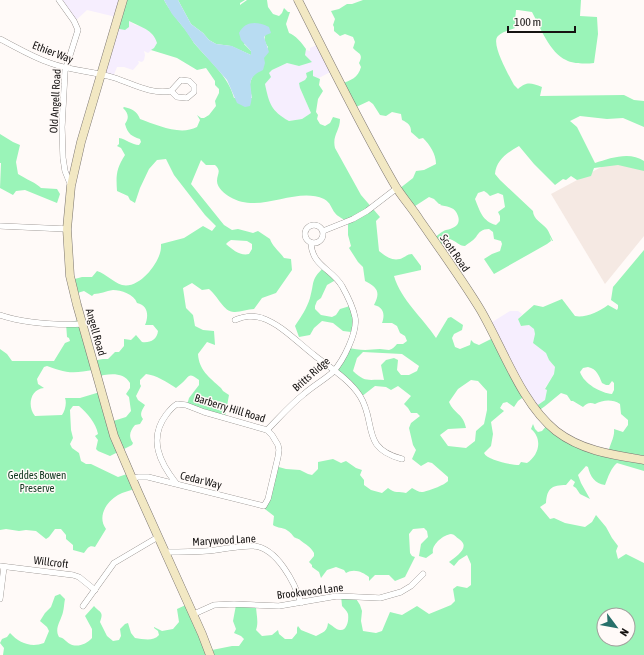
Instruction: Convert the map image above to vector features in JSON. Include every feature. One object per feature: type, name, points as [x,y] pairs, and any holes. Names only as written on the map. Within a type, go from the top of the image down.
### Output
[{"type":"main road","name":"Angell Road","points":[[123,0],[81,142],[70,186],[67,228],[70,276],[114,436],[158,537],[194,614],[210,655]]},
{"type":"main road","name":"Scott Road","points":[[298,0],[397,188],[475,302],[525,393],[540,416],[557,432],[588,449],[644,460]]},
{"type":"street","name":"Old Angell Road","points":[[59,0],[74,21],[78,30],[65,68],[62,127],[63,154],[65,171],[70,186]]},
{"type":"street","name":"Ethier Way","points":[[0,39],[50,64],[78,71],[101,74],[150,90],[160,92],[171,91]]},
{"type":"street","points":[[311,243],[319,242],[322,239],[323,231],[353,219],[367,211],[397,188]]},
{"type":"street","name":"Britts Ridge","points":[[267,430],[304,393],[318,384],[334,370],[350,343],[356,324],[355,317],[342,285],[314,257],[311,243],[305,238],[305,230],[312,224],[320,227],[323,231]]},
{"type":"street","points":[[0,226],[67,228]]},
{"type":"street","points":[[0,315],[17,321],[34,323],[57,325],[82,324]]},
{"type":"street","points":[[235,320],[246,316],[262,318],[270,322],[283,330],[334,370],[360,396],[367,411],[370,429],[378,446],[387,454],[402,459]]},
{"type":"street","name":"Barberry Hill Road","points":[[176,484],[159,454],[157,434],[162,420],[177,404],[186,405],[204,412],[267,430],[275,440],[279,450],[271,486],[264,506]]},
{"type":"street","name":"Cedar Way","points":[[132,479],[138,477],[148,478],[264,506]]},
{"type":"street","points":[[83,606],[114,563],[158,537]]},
{"type":"street","name":"Marywood Lane","points":[[166,552],[207,551],[244,546],[257,546],[262,548],[280,562],[295,586],[301,603]]},
{"type":"street","points":[[0,599],[2,566]]},
{"type":"street","name":"Willcroft","points":[[2,566],[73,575],[79,577],[95,590]]},
{"type":"street","name":"Brookwood Lane","points":[[194,614],[214,605],[234,604],[279,606],[337,596],[372,599],[390,596],[411,586],[423,574]]},
{"type":"shaded area","points":[[59,0],[121,0],[116,17],[87,10],[75,21]]},
{"type":"shaded area","points":[[129,21],[135,25],[144,27],[155,37],[157,43],[148,53],[144,51],[144,60],[142,62],[138,61],[139,63],[133,70],[124,67],[117,67],[113,77],[100,73],[112,30],[128,24]]},
{"type":"shaded area","points":[[319,44],[334,70],[317,79],[313,76],[313,70],[300,88],[311,113],[302,119],[289,121],[280,116],[268,102],[265,84],[269,73],[287,63],[299,66],[311,61],[305,55],[305,52],[306,50],[310,51],[310,48]]},
{"type":"shaded area","points":[[638,163],[644,169],[644,236],[605,284],[551,194],[605,165]]},
{"type":"shaded area","points":[[510,311],[518,311],[522,314],[518,319],[521,326],[529,325],[534,329],[535,334],[533,343],[546,353],[549,360],[555,367],[554,374],[545,388],[547,390],[545,400],[535,407],[489,324]]},
{"type":"green space","name":"Geddes Bowen Preserve","points":[[121,0],[164,0],[194,43],[223,75],[234,98],[252,98],[250,85],[268,47],[266,44],[265,35],[269,27],[244,44],[251,51],[251,55],[231,46],[216,44],[209,40],[203,33],[191,24],[178,0],[245,0],[240,3],[240,5],[247,0],[267,0],[268,7],[273,14],[279,16],[284,8],[290,12],[286,24],[289,33],[296,37],[306,49],[305,55],[312,62],[299,66],[287,63],[269,73],[271,77],[265,84],[272,106],[278,114],[289,121],[302,119],[311,113],[299,83],[305,80],[307,77],[306,73],[313,70],[313,76],[320,79],[319,85],[323,91],[318,99],[316,112],[318,115],[317,119],[320,124],[325,126],[330,123],[333,117],[340,119],[339,127],[335,136],[335,148],[361,195],[380,217],[376,221],[379,251],[391,259],[400,259],[412,254],[421,266],[421,270],[394,276],[397,285],[407,301],[436,338],[448,318],[451,317],[463,325],[462,330],[454,334],[452,338],[455,347],[460,349],[470,345],[471,340],[479,345],[495,337],[526,395],[518,401],[514,407],[507,402],[503,403],[500,408],[504,411],[491,422],[493,434],[491,446],[484,453],[486,456],[494,460],[519,465],[521,462],[527,463],[531,460],[538,447],[537,437],[531,429],[533,424],[538,432],[542,431],[548,424],[557,431],[608,453],[613,438],[614,429],[623,432],[628,425],[628,420],[621,414],[620,404],[617,402],[604,401],[595,404],[589,403],[583,407],[571,401],[567,395],[561,393],[538,411],[535,407],[545,400],[547,390],[545,389],[554,374],[555,367],[549,360],[546,353],[533,343],[535,334],[534,329],[529,325],[521,326],[518,319],[534,305],[543,307],[562,299],[575,316],[592,314],[608,305],[617,310],[618,305],[611,300],[613,287],[644,250],[644,456],[633,454],[644,460],[644,471],[617,463],[611,470],[605,485],[598,483],[594,479],[586,466],[578,475],[590,499],[580,494],[573,486],[575,482],[571,479],[566,485],[551,488],[546,503],[540,507],[550,519],[554,518],[565,523],[585,527],[592,522],[596,515],[606,527],[618,546],[616,551],[618,559],[626,554],[644,563],[644,655],[3,655],[4,648],[0,643],[2,639],[7,637],[10,633],[26,644],[34,645],[44,643],[49,631],[40,621],[51,607],[55,596],[60,594],[65,599],[63,612],[57,631],[59,637],[73,645],[82,645],[92,638],[92,629],[85,616],[94,606],[100,611],[100,622],[107,636],[113,641],[119,640],[121,636],[120,629],[128,623],[131,633],[135,638],[148,640],[154,639],[159,635],[158,631],[154,627],[162,631],[173,629],[179,622],[177,609],[188,604],[207,651],[239,646],[244,639],[234,633],[236,629],[233,621],[236,605],[256,605],[256,630],[262,636],[272,635],[278,630],[279,634],[285,639],[292,639],[297,633],[298,626],[301,630],[316,636],[326,630],[328,623],[338,630],[344,629],[348,622],[348,614],[342,606],[341,595],[353,594],[362,611],[361,621],[363,631],[376,633],[382,631],[390,612],[402,615],[417,606],[429,614],[451,605],[455,601],[453,589],[457,586],[467,588],[471,585],[471,564],[467,555],[459,560],[454,566],[449,562],[462,551],[464,545],[452,534],[445,536],[438,541],[434,547],[433,553],[426,558],[419,556],[421,544],[428,537],[427,531],[424,528],[413,529],[409,534],[410,553],[415,557],[405,577],[395,581],[389,575],[375,575],[369,581],[369,577],[361,572],[352,571],[346,573],[344,570],[336,567],[327,570],[321,578],[319,572],[312,567],[309,562],[314,556],[311,549],[287,530],[273,525],[274,516],[261,506],[266,500],[275,466],[286,469],[300,470],[312,475],[318,469],[318,462],[333,459],[341,463],[346,461],[362,470],[360,475],[364,480],[364,485],[371,490],[382,493],[388,488],[395,492],[406,493],[412,488],[419,492],[424,492],[446,483],[448,481],[448,477],[432,463],[428,462],[421,466],[412,459],[416,450],[413,445],[409,428],[411,423],[420,416],[417,413],[411,413],[404,404],[411,396],[398,386],[391,390],[386,387],[375,386],[361,397],[333,371],[347,347],[360,350],[389,350],[397,344],[403,344],[407,341],[405,336],[400,333],[397,326],[392,323],[382,323],[382,309],[374,305],[377,297],[377,290],[365,281],[363,267],[349,248],[351,246],[348,235],[348,222],[339,217],[330,204],[324,199],[313,196],[289,197],[253,203],[241,202],[230,197],[218,186],[217,181],[219,171],[217,167],[215,165],[206,165],[201,160],[191,184],[224,225],[232,230],[238,229],[253,233],[258,231],[270,239],[274,247],[284,258],[291,259],[292,270],[276,293],[262,298],[254,309],[231,312],[224,307],[209,289],[202,290],[192,283],[183,288],[186,308],[193,315],[195,326],[203,330],[214,331],[215,345],[207,342],[198,354],[200,365],[205,373],[229,395],[225,417],[187,405],[189,398],[199,385],[199,380],[193,376],[189,376],[176,388],[158,377],[146,374],[140,380],[141,386],[136,396],[138,400],[145,405],[141,414],[143,419],[140,424],[135,425],[131,431],[130,438],[133,443],[132,445],[110,456],[96,449],[98,440],[95,436],[98,434],[93,422],[79,406],[73,406],[70,410],[73,438],[70,444],[72,448],[79,453],[81,461],[86,464],[91,464],[118,477],[130,473],[136,488],[120,494],[110,502],[104,510],[102,520],[106,529],[95,547],[93,546],[88,548],[84,553],[73,550],[73,545],[66,539],[66,535],[61,529],[55,529],[46,539],[36,531],[0,530],[0,349],[7,354],[12,361],[54,361],[65,343],[70,341],[67,337],[66,323],[79,320],[92,361],[108,359],[115,352],[119,352],[124,346],[124,339],[131,340],[136,335],[142,342],[148,342],[155,339],[158,331],[153,325],[145,325],[147,311],[141,304],[137,303],[133,297],[123,292],[113,290],[94,294],[92,296],[84,291],[74,294],[71,280],[82,277],[92,277],[97,271],[122,285],[134,284],[146,276],[155,264],[161,250],[161,244],[184,238],[203,226],[212,231],[216,226],[205,215],[174,175],[166,159],[157,160],[149,169],[135,203],[130,200],[128,196],[117,191],[117,173],[125,155],[121,148],[117,146],[119,144],[119,138],[136,145],[139,145],[141,142],[140,139],[132,136],[127,130],[125,124],[128,116],[123,108],[124,107],[134,111],[140,119],[161,127],[176,130],[190,129],[197,127],[200,120],[197,115],[204,118],[209,115],[216,106],[215,101],[219,93],[219,89],[215,85],[215,81],[206,68],[197,70],[177,58],[151,50],[157,43],[152,34],[146,29],[129,21],[129,27],[125,30],[114,28]],"holes":[[[231,240],[247,241],[252,244],[252,249],[249,254],[240,253],[226,244]],[[363,352],[402,354],[419,366],[417,371],[409,375],[401,375],[397,370],[398,360],[394,358],[386,360],[381,365],[384,380],[370,380],[364,379],[353,371],[357,358]],[[47,366],[72,372],[93,370],[96,377],[114,374],[127,379],[130,383],[130,388],[126,394],[129,397],[131,411],[126,417],[110,422],[100,392],[80,398],[65,398],[66,402],[62,415],[35,416],[31,408],[31,399],[39,389],[44,388],[38,384],[37,379],[44,367]],[[588,367],[596,371],[602,383],[606,385],[609,385],[612,381],[614,383],[614,390],[612,394],[603,392],[589,384],[580,372],[583,368]],[[471,380],[478,381],[487,391],[487,410],[484,424],[476,431],[475,441],[466,448],[448,446],[440,435],[448,429],[466,428],[463,419],[453,409],[449,402],[458,389]]]},
{"type":"green space","points":[[363,0],[581,0],[580,16],[597,17],[598,34],[594,63],[583,64],[572,62],[560,57],[550,46],[532,12],[518,10],[516,10],[515,28],[502,33],[496,40],[498,52],[514,85],[518,89],[527,84],[535,84],[542,87],[540,96],[624,95],[634,100],[644,101],[644,127],[623,118],[607,119],[580,116],[570,121],[577,127],[595,163],[620,156],[633,156],[644,161],[644,171],[618,165],[594,168],[591,176],[577,180],[571,176],[566,180],[563,179],[555,185],[519,146],[500,161],[495,174],[533,211],[534,216],[547,229],[553,241],[550,237],[551,241],[547,244],[494,274],[484,259],[500,251],[502,244],[501,241],[494,239],[493,232],[489,229],[481,231],[465,246],[450,239],[439,246],[433,239],[443,231],[458,224],[459,219],[455,211],[451,208],[440,205],[441,204],[429,197],[412,208],[399,189],[413,178],[416,171],[424,170],[436,164],[434,153],[423,138],[419,139],[411,132],[409,124],[402,120],[401,114],[392,112],[386,116],[380,115],[373,104],[369,101],[354,108],[341,84],[351,80],[358,74],[361,67],[359,63],[361,55],[353,48],[355,42],[353,37],[345,34],[340,36],[334,31],[333,25],[335,19],[331,11],[339,9],[347,4],[352,4]],"holes":[[[484,191],[490,196],[498,193],[503,195],[505,207],[498,212],[500,221],[496,225],[485,218],[475,199],[478,193]]]},
{"type":"green space","points":[[0,134],[20,145],[16,162],[18,174],[41,188],[57,189],[60,194],[57,203],[25,190],[16,191],[13,195],[0,188]]},
{"type":"green space","points":[[324,267],[333,275],[334,281],[327,285],[321,298],[317,301],[315,309],[321,315],[332,317],[336,315],[340,309],[350,306],[354,324],[351,332],[343,331],[333,323],[322,321],[314,328],[310,335],[299,337],[295,326],[309,302],[315,278]]},
{"type":"water","points":[[164,0],[178,0],[191,24],[203,33],[209,40],[216,44],[232,46],[251,55],[251,51],[241,40],[239,33],[245,26],[252,23],[269,27],[271,33],[264,37],[269,52],[264,58],[265,63],[263,70],[256,74],[251,81],[250,106],[245,107],[237,103],[227,80],[194,43],[172,14]]}]
